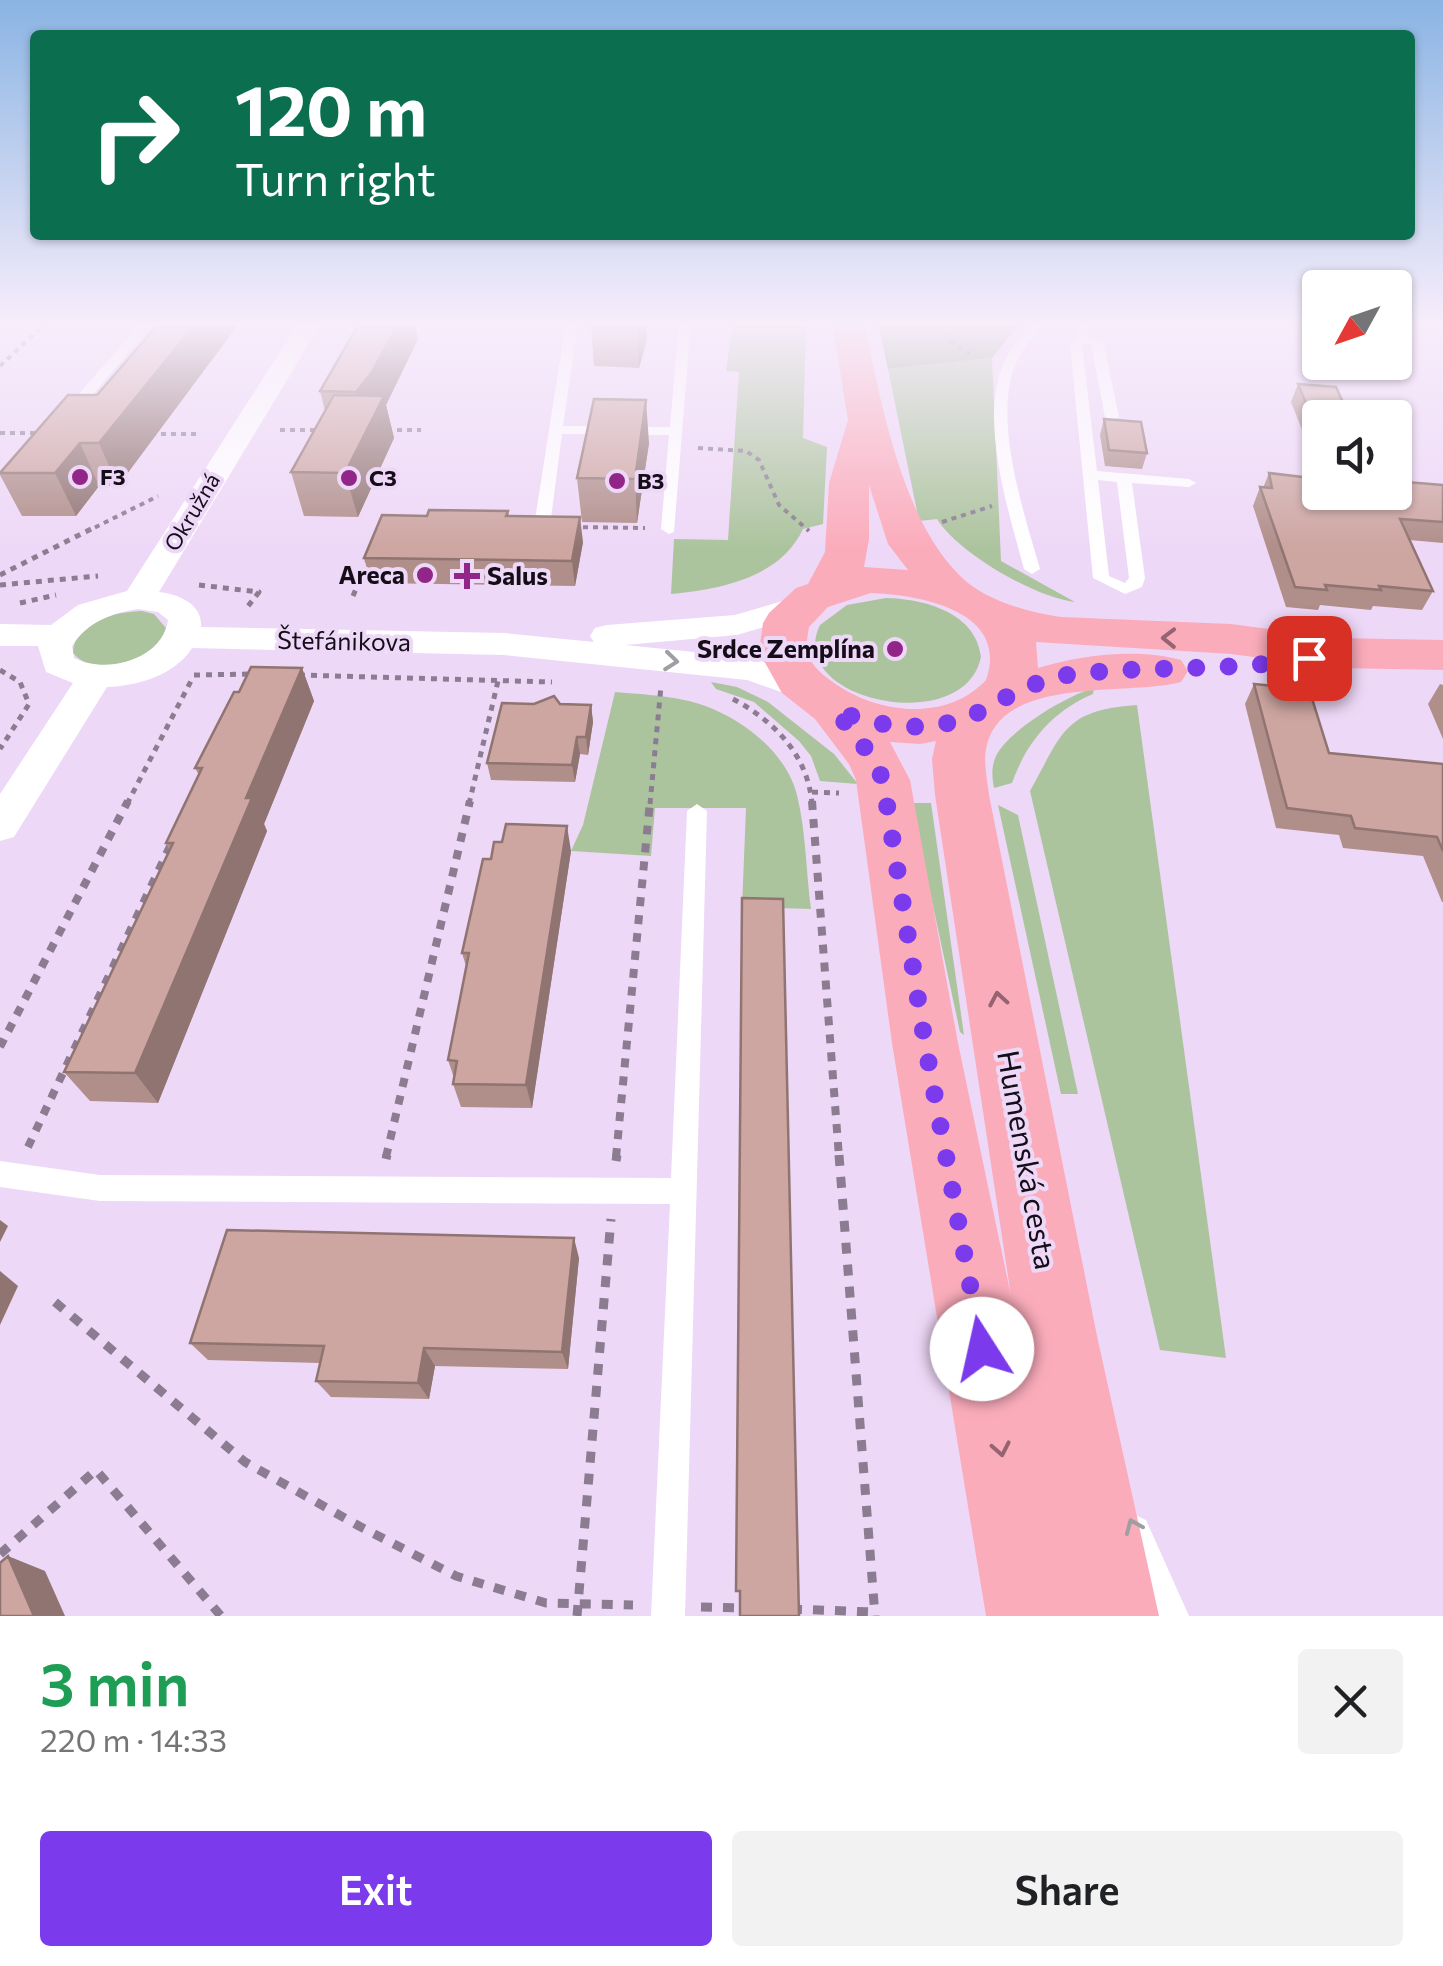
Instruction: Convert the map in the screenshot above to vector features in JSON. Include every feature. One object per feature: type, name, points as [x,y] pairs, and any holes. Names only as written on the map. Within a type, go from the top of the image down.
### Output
[{"type":"main road","points":[[862,397],[909,544],[1008,634],[1016,660],[1008,686],[991,704]]},
{"type":"main road","points":[[866,420],[848,486],[848,557],[840,576],[789,618],[781,644],[783,659],[865,746],[883,780],[925,1043],[1032,1616]]},
{"type":"main road","points":[[814,598],[888,579],[969,601],[1024,626],[1061,632],[1231,639],[1336,653],[1443,654]]},
{"type":"main road","points":[[818,699],[877,724],[945,724],[1073,674],[1256,668],[1336,653]]},
{"type":"main road","name":"Humenská cesta","points":[[991,704],[960,739],[960,782],[1057,1336],[1113,1616]]},
{"type":"street","name":"Okružná","points":[[138,599],[263,397]]},
{"type":"street","name":"Štefánikova","points":[[504,644],[737,625],[814,598]]},
{"type":"street","points":[[138,599],[178,609],[186,626],[184,637],[167,654],[142,668],[95,678],[80,676],[58,664],[54,656],[59,636],[84,615],[138,599]]},
{"type":"street","points":[[0,635],[59,636]]},
{"type":"street","name":"Štefánikova","points":[[184,637],[504,644],[752,669],[818,699]]},
{"type":"street","points":[[0,826],[95,678]]},
{"type":"lane","points":[[52,433],[83,397]]},
{"type":"lane","points":[[542,526],[560,397]]},
{"type":"lane","points":[[669,528],[679,397]]},
{"type":"lane","points":[[1002,397],[1014,498],[1032,569]]},
{"type":"lane","points":[[1082,397],[1100,578],[1125,589],[1136,584],[1137,578],[1124,478]]},
{"type":"lane","points":[[1108,397],[1112,417]]},
{"type":"lane","points":[[555,430],[676,431]]},
{"type":"lane","points":[[1090,475],[1189,483]]},
{"type":"lane","points":[[668,1611],[697,811]]},
{"type":"lane","points":[[7,1175],[100,1188],[686,1191]]},
{"type":"lane","points":[[1057,1336],[1172,1616]]},
{"type":"path","points":[[280,430],[333,430]]},
{"type":"path","points":[[386,430],[421,430]]},
{"type":"path","points":[[0,433],[52,433]]},
{"type":"path","points":[[144,434],[200,434]]},
{"type":"path","points":[[675,448],[746,451],[759,460],[779,505],[813,535]]},
{"type":"path","points":[[0,575],[158,496]]},
{"type":"path","points":[[938,534],[939,523],[1014,498]]},
{"type":"path","points":[[542,526],[669,528]]},
{"type":"path","points":[[353,596],[369,560]]},
{"type":"path","points":[[0,586],[103,576]]},
{"type":"path","points":[[0,670],[14,675],[26,686],[29,704],[0,749]]},
{"type":"path","points":[[242,692],[251,674]]},
{"type":"path","points":[[0,1048],[194,675]]},
{"type":"path","points":[[379,1189],[498,681]]},
{"type":"path","points":[[577,1616],[661,686]]},
{"type":"path","points":[[7,1175],[175,835]]},
{"type":"path","points":[[55,1302],[245,1462],[456,1576],[546,1602],[668,1611],[762,1608]]},
{"type":"path","points":[[0,1554],[96,1470],[221,1616]]},
{"type":"path","points":[[781,1609],[874,1612]]},
{"type":"green space","points":[[737,397],[804,397],[803,438],[827,447],[823,524],[803,529],[780,559],[747,578],[671,594],[674,539],[728,540]]},
{"type":"green space","points":[[894,397],[994,397],[1001,561],[1075,602],[1040,592],[999,572],[962,546],[937,519],[919,521]]},
{"type":"green space","points":[[886,598],[931,605],[959,619],[969,629],[981,657],[968,682],[943,697],[913,703],[880,700],[850,690],[827,673],[816,651],[820,625],[847,605]]},
{"type":"green space","points":[[120,613],[154,614],[166,628],[161,640],[139,658],[96,666],[73,653],[75,642],[88,625]]},
{"type":"green space","points":[[711,682],[737,687],[768,702],[834,754],[858,784],[820,781],[811,756],[799,741],[754,702],[716,689]]},
{"type":"green space","points":[[1094,688],[1093,694],[1066,709],[1043,729],[1025,754],[1012,783],[994,788],[994,760],[1013,736],[1054,706]]},
{"type":"green space","points":[[615,692],[702,705],[737,721],[768,746],[781,761],[797,795],[811,909],[742,907],[746,808],[655,808],[651,856],[571,851],[583,825]]},
{"type":"green space","points":[[1137,705],[1226,1358],[1160,1350],[1030,791],[1068,728],[1094,712]]},
{"type":"green space","points":[[911,803],[931,803],[964,1035],[960,1032]]},
{"type":"green space","points":[[998,805],[1018,815],[1078,1094],[1061,1094]]},
{"type":"building","points":[[66,397],[136,397],[99,443],[80,443],[55,473],[0,473]]},
{"type":"building","points":[[333,397],[383,397],[345,473],[291,472]]},
{"type":"building","points":[[1304,397],[1341,397],[1342,400]]},
{"type":"building","points":[[594,399],[646,400],[635,479],[577,478]]},
{"type":"building","points":[[1104,419],[1141,422],[1147,453],[1109,450]]},
{"type":"building","points":[[1269,473],[1302,477],[1302,510],[1412,510],[1412,482],[1443,485],[1443,522],[1400,519],[1433,591],[1379,586],[1381,590],[1325,585],[1327,590],[1295,587],[1260,487],[1272,488]]},
{"type":"building","points":[[429,510],[580,517],[572,561],[364,558],[382,515],[427,516]]},
{"type":"building","points":[[251,667],[302,668],[246,798],[252,798],[135,1073],[64,1072],[173,843],[166,843],[202,768],[195,768]]},
{"type":"building","points":[[1254,684],[1309,689],[1329,753],[1443,764],[1443,851],[1437,837],[1355,828],[1351,816],[1287,808]]},
{"type":"building","points":[[554,696],[560,704],[591,705],[586,737],[577,737],[572,765],[487,763],[502,703],[534,704]]},
{"type":"building","points":[[506,824],[567,826],[526,1085],[453,1084],[457,1061],[448,1060],[469,953],[462,953],[483,859],[491,859],[494,842],[502,842]]},
{"type":"building","points":[[742,898],[783,899],[799,1616],[740,1616],[740,1591],[736,1591]]},
{"type":"building","points":[[227,1230],[574,1238],[562,1352],[424,1348],[418,1383],[316,1381],[324,1346],[190,1343]]},
{"type":"building","points":[[8,1556],[34,1616],[0,1616],[0,1563]]},
{"type":"place","name":"F3","points":[[80,477]]},
{"type":"place","name":"C3","points":[[349,478]]},
{"type":"place","name":"B3","points":[[617,481]]},
{"type":"place","name":"Areca","points":[[425,575]]},
{"type":"place","name":"Salus","points":[[467,576]]},
{"type":"place","name":"Srdce Zemplína","points":[[895,649]]},
{"type":"route","points":[[982,1349],[925,1043],[883,780],[873,758],[835,710],[877,724],[945,724],[982,710],[999,697],[1073,674],[1256,668],[1309,658]]}]
